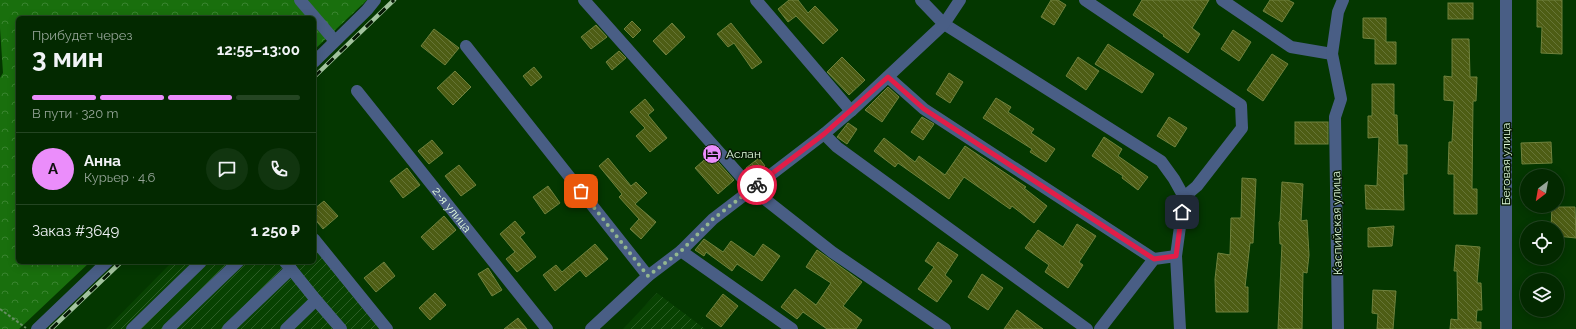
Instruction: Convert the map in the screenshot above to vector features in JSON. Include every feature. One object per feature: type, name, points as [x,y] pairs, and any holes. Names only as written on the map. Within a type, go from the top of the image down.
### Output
[{"type":"street","points":[[300,0],[314,16]]},
{"type":"street","points":[[316,60],[367,10],[375,0]]},
{"type":"street","points":[[584,0],[752,189],[832,252],[945,329]]},
{"type":"street","points":[[756,0],[851,111]]},
{"type":"street","points":[[921,0],[944,24],[1161,161],[1174,179],[1184,197],[1176,256],[1180,329]]},
{"type":"street","points":[[591,329],[648,276],[681,251],[713,219],[824,134],[851,111],[944,24],[960,0]]},
{"type":"street","points":[[1085,0],[1241,105],[1242,128],[1197,186],[1184,197]]},
{"type":"street","points":[[1222,0],[1291,47],[1332,54]]},
{"type":"street","name":"Каспийская улица","points":[[1338,329],[1335,117],[1341,99],[1332,54],[1338,12],[1343,0]]},
{"type":"street","name":"Беговая улица","points":[[1506,0],[1506,329]]},
{"type":"street","points":[[316,18],[336,41]]},
{"type":"street","points":[[466,46],[648,276]]},
{"type":"street","points":[[888,77],[924,109],[1154,259],[1176,256]]},
{"type":"street","name":"2-я улица","points":[[357,91],[547,329]]},
{"type":"street","points":[[824,134],[837,147],[1087,329]]},
{"type":"street","points":[[316,241],[387,329]]},
{"type":"street","points":[[681,251],[792,329]]},
{"type":"street","points":[[1100,329],[1154,259]]},
{"type":"street","points":[[37,329],[105,264]]},
{"type":"street","points":[[132,329],[199,264]]},
{"type":"street","points":[[168,329],[236,264]]},
{"type":"street","points":[[228,329],[288,265],[341,329]]},
{"type":"street","points":[[286,329],[316,300]]},
{"type":"path","points":[[0,309],[27,329]]},
{"type":"shaded area","points":[[316,248],[381,329],[106,329],[170,264],[316,264]]},
{"type":"shaded area","points":[[657,293],[705,329],[623,329]]},
{"type":"green space","points":[[0,0],[367,0],[316,48],[316,16],[16,16],[16,264],[88,264],[19,329],[0,329],[0,78],[3,73]]},
{"type":"building","points":[[789,0],[798,0],[808,13],[815,6],[838,30],[823,44],[796,16],[788,22],[778,9]]},
{"type":"building","points":[[1051,0],[1058,0],[1066,5],[1054,25],[1041,17]]},
{"type":"building","points":[[1142,0],[1209,0],[1192,28],[1200,34],[1188,53],[1133,15]]},
{"type":"building","points":[[1270,0],[1288,0],[1294,3],[1282,22],[1263,11]]},
{"type":"building","points":[[1537,0],[1562,0],[1562,54],[1541,53],[1542,27],[1537,27]]},
{"type":"building","points":[[1448,3],[1473,3],[1473,19],[1448,19]]},
{"type":"building","points":[[1363,18],[1386,18],[1386,42],[1396,42],[1396,64],[1375,64],[1375,39],[1363,38]]},
{"type":"building","points":[[632,21],[641,30],[633,38],[624,29]]},
{"type":"building","points":[[672,23],[685,37],[666,55],[653,41]]},
{"type":"building","points":[[731,23],[762,62],[752,69],[734,43],[728,47],[717,34]]},
{"type":"building","points":[[596,25],[607,37],[591,49],[581,37]]},
{"type":"building","points":[[434,29],[459,48],[445,65],[421,46]]},
{"type":"building","points":[[1233,30],[1251,42],[1239,61],[1221,49]]},
{"type":"building","points":[[1452,39],[1469,39],[1470,77],[1477,77],[1476,101],[1473,101],[1472,189],[1477,189],[1477,214],[1454,214],[1454,174],[1448,174],[1449,142],[1452,142],[1454,101],[1444,100],[1444,76],[1452,77]]},
{"type":"building","points":[[1108,44],[1154,74],[1142,93],[1095,64]]},
{"type":"building","points":[[619,51],[626,58],[612,70],[606,62]]},
{"type":"building","points":[[1272,54],[1288,64],[1263,101],[1247,90]]},
{"type":"building","points":[[842,57],[865,80],[849,95],[827,72]]},
{"type":"building","points":[[1078,57],[1099,71],[1086,90],[1066,76]]},
{"type":"building","points":[[534,67],[542,77],[531,86],[523,76]]},
{"type":"building","points":[[455,71],[471,87],[453,105],[437,88]]},
{"type":"building","points":[[949,73],[963,82],[950,103],[936,94]]},
{"type":"building","points":[[1372,84],[1394,84],[1394,115],[1397,115],[1398,145],[1407,145],[1407,174],[1403,174],[1404,210],[1366,209],[1365,185],[1377,186],[1379,137],[1368,138],[1368,116],[1372,116]]},
{"type":"building","points":[[888,87],[899,97],[882,122],[865,110]]},
{"type":"building","points":[[996,98],[1011,107],[1008,112],[1034,129],[1031,133],[1055,149],[1046,162],[1030,152],[1032,149],[983,118]]},
{"type":"building","points":[[645,99],[654,110],[648,115],[667,138],[650,152],[636,136],[645,128],[630,112]]},
{"type":"building","points":[[922,117],[934,124],[923,140],[911,132]]},
{"type":"building","points":[[1169,117],[1187,128],[1175,147],[1157,136]]},
{"type":"building","points":[[1295,122],[1328,122],[1328,144],[1295,144]]},
{"type":"building","points":[[848,123],[857,129],[847,144],[837,137]]},
{"type":"building","points":[[1104,137],[1122,149],[1118,156],[1148,177],[1138,190],[1122,178],[1123,176],[1092,156]]},
{"type":"building","points":[[884,138],[915,162],[919,156],[945,175],[965,146],[1026,187],[1024,188],[1047,206],[1034,223],[1012,206],[1010,209],[964,177],[949,199],[898,163],[895,167],[874,151]]},
{"type":"building","points":[[432,140],[443,153],[429,164],[418,151]]},
{"type":"building","points":[[1551,142],[1552,163],[1522,164],[1521,143]]},
{"type":"building","points":[[711,154],[734,180],[718,194],[695,168]]},
{"type":"building","points":[[608,158],[631,186],[636,182],[647,193],[635,204],[656,222],[641,239],[630,229],[639,219],[619,197],[622,194],[599,166]]},
{"type":"building","points":[[759,158],[765,166],[752,176],[746,168]]},
{"type":"building","points":[[459,165],[476,185],[461,196],[445,176]]},
{"type":"building","points":[[407,168],[420,185],[403,198],[390,181]]},
{"type":"building","points":[[1242,178],[1256,179],[1253,243],[1250,243],[1245,287],[1248,287],[1248,312],[1216,312],[1215,279],[1218,253],[1230,255],[1231,218],[1241,218]]},
{"type":"building","points":[[1282,182],[1303,184],[1301,221],[1307,220],[1309,255],[1307,273],[1303,272],[1302,329],[1278,329],[1282,244],[1280,244],[1279,222]]},
{"type":"building","points":[[548,186],[560,203],[545,214],[533,197]]},
{"type":"building","points":[[324,201],[338,216],[323,229],[316,220],[316,207]]},
{"type":"building","points":[[1564,207],[1575,207],[1576,238],[1564,237],[1564,221],[1551,221],[1552,213],[1564,213]]},
{"type":"building","points":[[444,216],[456,230],[433,250],[421,237]]},
{"type":"building","points":[[515,221],[525,233],[520,237],[536,257],[517,272],[506,259],[515,252],[500,234]]},
{"type":"building","points":[[1077,224],[1096,236],[1079,262],[1083,265],[1068,288],[1045,272],[1049,265],[1025,248],[1038,230],[1063,247]]},
{"type":"building","points":[[1394,226],[1392,246],[1368,247],[1368,228]]},
{"type":"building","points":[[704,239],[723,252],[731,241],[754,257],[763,244],[780,256],[762,281],[737,264],[732,271],[706,252],[704,256],[695,250]]},
{"type":"building","points":[[938,242],[958,255],[945,275],[952,281],[937,302],[918,289],[934,267],[925,261]]},
{"type":"building","points":[[595,244],[608,259],[586,277],[580,270],[555,291],[543,275],[556,265],[562,272]]},
{"type":"building","points":[[1456,245],[1480,247],[1477,283],[1481,283],[1482,310],[1477,310],[1476,322],[1481,322],[1481,329],[1450,329],[1451,319],[1458,320],[1457,271],[1454,271]]},
{"type":"building","points":[[817,250],[862,282],[843,306],[862,320],[856,329],[827,329],[803,312],[797,319],[781,307],[795,289],[816,305],[831,283],[806,267]]},
{"type":"building","points":[[384,262],[395,276],[376,292],[364,278]]},
{"type":"building","points":[[488,268],[502,290],[492,296],[478,274]]},
{"type":"building","points":[[982,274],[1003,288],[988,310],[968,297]]},
{"type":"building","points":[[1373,290],[1396,291],[1393,329],[1377,329],[1378,314],[1372,313]]},
{"type":"building","points":[[435,293],[446,305],[430,320],[419,308]]},
{"type":"building","points":[[723,294],[738,306],[721,327],[706,316]]},
{"type":"building","points":[[1017,310],[1043,329],[1004,329]]},
{"type":"building","points":[[518,318],[527,329],[504,329]]},
{"type":"railway","points":[[316,75],[394,0]]},
{"type":"railway","points":[[51,329],[119,264]]},
{"type":"way so far","points":[[581,191],[648,276],[681,251],[713,219],[757,185]]},
{"type":"place","name":"Аслан","points":[[712,154]]},
{"type":"route","points":[[757,185],[824,134],[888,77],[924,109],[1154,259],[1176,256],[1182,212]]}]
